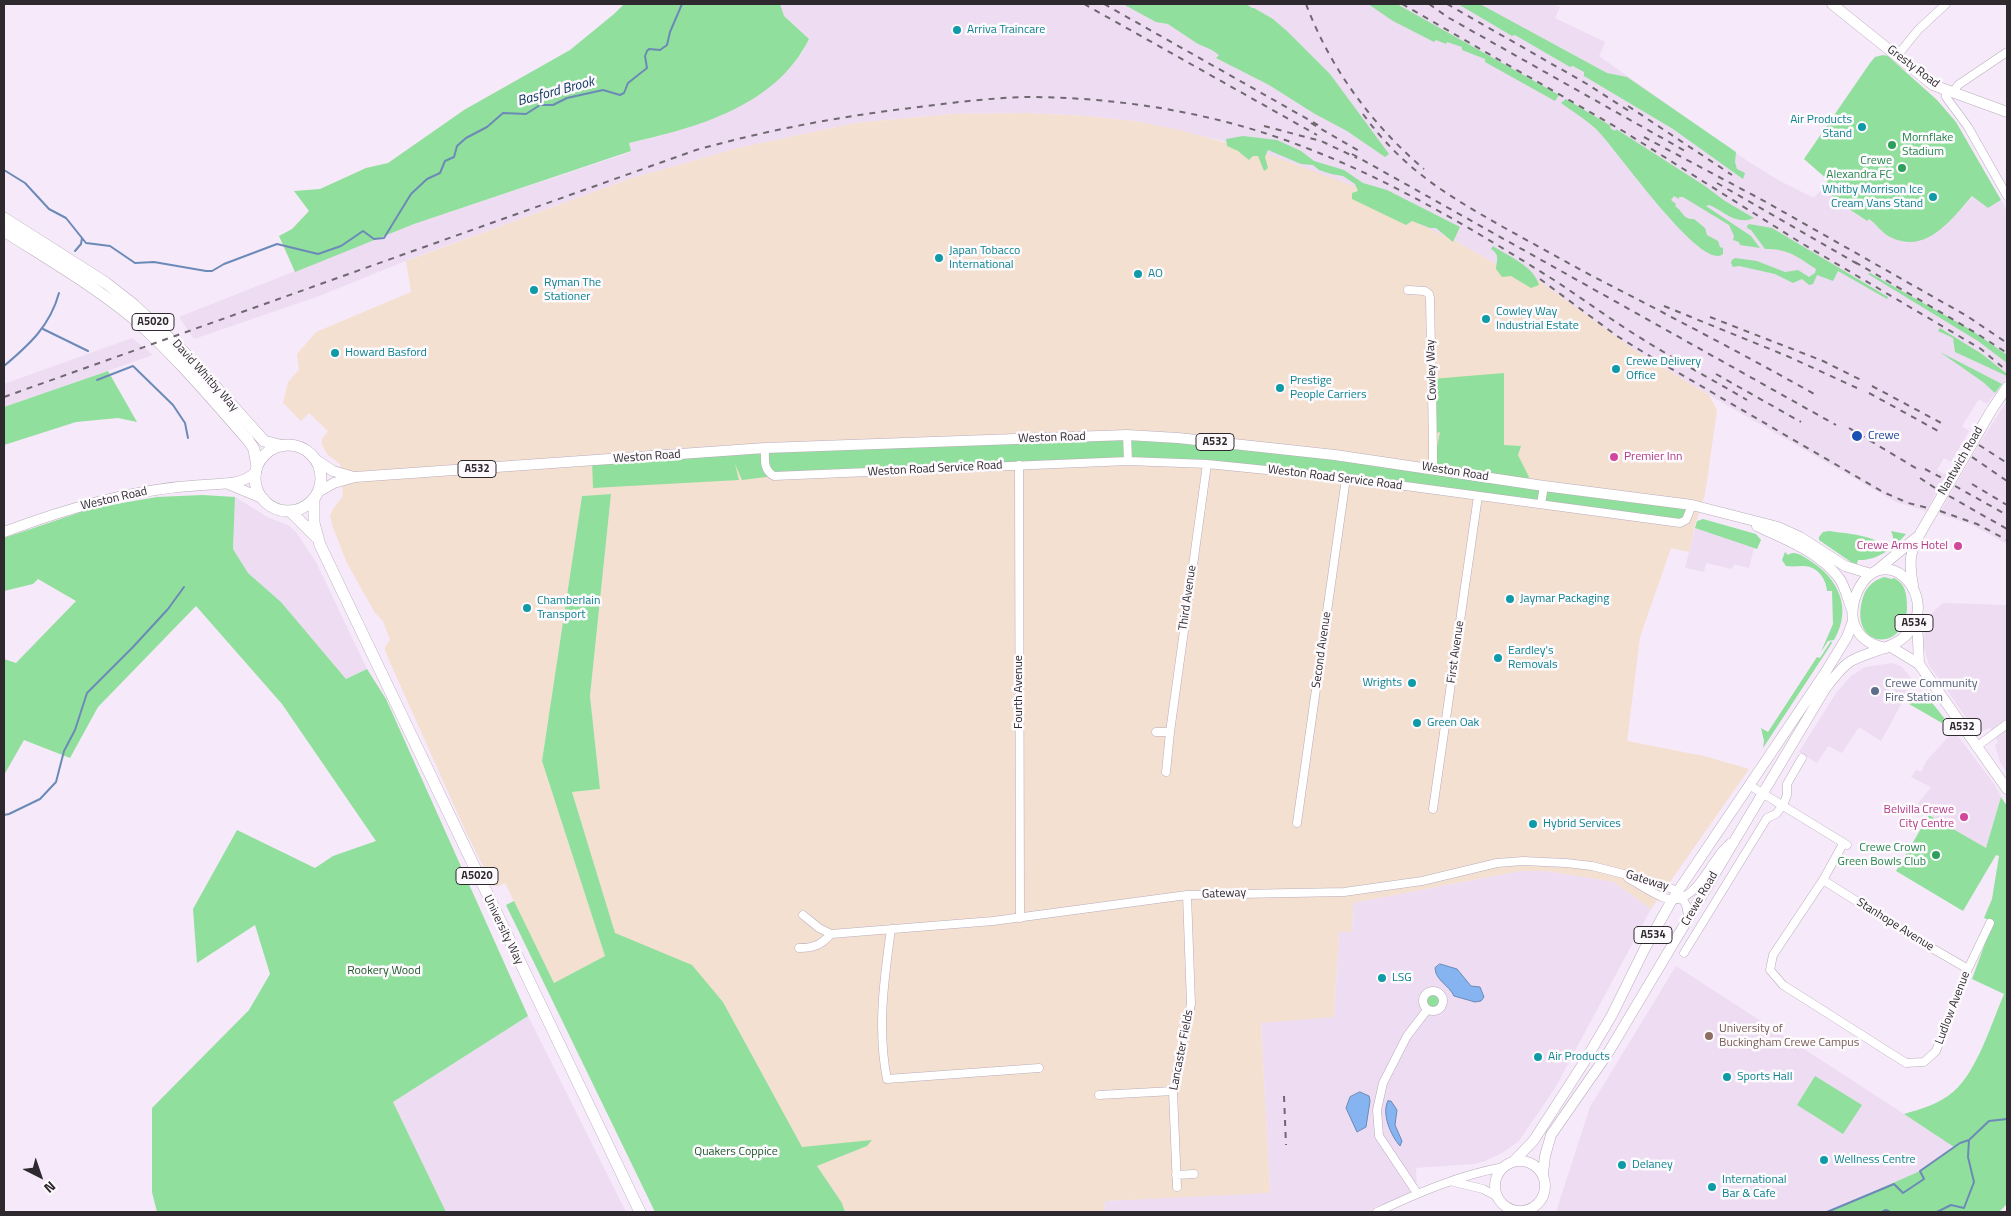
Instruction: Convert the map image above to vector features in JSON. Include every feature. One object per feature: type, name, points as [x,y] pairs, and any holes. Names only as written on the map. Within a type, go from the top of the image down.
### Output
[{"type":"highway","name":"David Whitby Way","points":[[4,218],[106,283],[134,304],[189,357],[264,441],[283,446]]},
{"type":"highway","name":"David Whitby Way","points":[[4,231],[102,294],[133,319],[178,362],[248,440],[254,449],[257,470]]},
{"type":"highway","points":[[283,446],[299,447],[309,452],[316,459],[321,475],[316,495],[306,506],[290,510],[278,509],[264,499],[256,483],[257,470],[266,454],[283,446]]},
{"type":"highway","name":"University Way","points":[[316,495],[313,516],[317,538],[586,1104],[640,1212]]},
{"type":"highway","name":"University Way","points":[[290,510],[317,538]]},
{"type":"main road","name":"Gresty Road","points":[[1832,4],[1933,85],[1949,91]]},
{"type":"main road","points":[[1949,91],[2007,112]]},
{"type":"main road","name":"Nantwich Road","points":[[1913,586],[1909,567],[1910,554],[1919,534],[1978,431],[2007,387]]},
{"type":"main road","name":"Weston Road","points":[[316,495],[334,483],[355,477],[765,448],[1127,435],[1178,438],[1335,455],[1544,486],[1692,505],[1778,527],[1845,566],[1873,573]]},
{"type":"main road","name":"Weston Road","points":[[316,459],[333,471],[355,477]]},
{"type":"main road","name":"Weston Road","points":[[4,532],[79,506],[142,492],[200,485],[228,484],[248,478],[257,470]]},
{"type":"main road","name":"Weston Road","points":[[228,484],[264,499]]},
{"type":"main road","name":"Weston Road","points":[[1744,519],[1798,544],[1823,562],[1840,578],[1852,616]]},
{"type":"main road","name":"Nantwich Road","points":[[1873,573],[1919,534]]},
{"type":"main road","points":[[1873,573],[1888,570],[1900,574],[1913,586]]},
{"type":"main road","name":"A534","points":[[1852,616],[1858,590],[1873,573]]},
{"type":"main road","name":"A534","points":[[1888,647],[1900,641],[1917,616],[1917,598],[1913,586]]},
{"type":"main road","points":[[1852,616],[1856,629],[1864,640],[1876,646],[1888,647]]},
{"type":"main road","name":"Crewe Road","points":[[1514,1161],[1534,1140],[1583,1064],[1612,1014],[1645,948],[1749,785],[1825,673],[1847,637],[1852,616]]},
{"type":"main road","points":[[1917,616],[1919,664]]},
{"type":"main road","name":"Crewe Road","points":[[1543,1174],[1546,1148],[1551,1135],[1608,1053],[1825,689],[1851,662],[1888,647]]},
{"type":"main road","name":"A532","points":[[1888,647],[1919,664],[2007,789]]},
{"type":"main road","points":[[1514,1161],[1529,1162],[1543,1174]]},
{"type":"main road","name":"A534","points":[[1504,1167],[1514,1161]]},
{"type":"main road","points":[[1498,1197],[1495,1182],[1504,1167]]},
{"type":"main road","name":"A534","points":[[1498,1197],[1506,1209],[1519,1212],[1536,1209],[1545,1191],[1546,1180],[1543,1174]]},
{"type":"street","points":[[1898,56],[1918,30],[1943,4]]},
{"type":"street","points":[[1949,91],[2007,52]]},
{"type":"street","name":"Gresty Road","points":[[1949,91],[1946,97],[1968,127],[2007,196]]},
{"type":"street","name":"Cowley Way","points":[[1408,290],[1425,291],[1429,294],[1430,298],[1434,421],[1433,469]]},
{"type":"street","points":[[1127,435],[1128,461]]},
{"type":"street","name":"Weston Road Service Road","points":[[765,448],[767,472],[774,476],[1128,461],[1207,464],[1346,478],[1680,523],[1686,520],[1692,505]]},
{"type":"street","name":"Third Avenue","points":[[1166,772],[1207,464]]},
{"type":"street","name":"Fourth Avenue","points":[[1019,465],[1020,918]]},
{"type":"street","name":"Second Avenue","points":[[1297,823],[1346,478]]},
{"type":"street","points":[[1541,504],[1544,486]]},
{"type":"street","name":"First Avenue","points":[[1433,808],[1478,496]]},
{"type":"street","points":[[1976,746],[2007,724]]},
{"type":"street","points":[[1156,732],[1170,732]]},
{"type":"street","points":[[1783,805],[1787,795],[1787,784],[1802,758]]},
{"type":"street","name":"Ludlow Avenue","points":[[1749,785],[1845,844],[1773,955],[1770,970],[1783,985],[1906,1063],[1924,1062],[1936,1051],[1968,969],[1990,923]]},
{"type":"street","name":"Crewe Road","points":[[1684,953],[1767,818],[1776,814],[1783,805]]},
{"type":"street","points":[[1688,920],[1686,905],[1678,896],[1691,893],[1699,886],[1717,856],[1743,827]]},
{"type":"street","name":"Gateway","points":[[799,948],[818,946],[831,934],[1020,918],[1152,898],[1187,895],[1344,892],[1422,881],[1497,863],[1523,861],[1566,862],[1592,866],[1647,880],[1678,896]]},
{"type":"street","name":"Gateway","points":[[1615,872],[1663,898],[1678,896]]},
{"type":"street","name":"Stanhope Avenue","points":[[1822,880],[1968,969]]},
{"type":"street","name":"Lancaster Fields","points":[[1177,1187],[1173,1091],[1191,1004],[1187,895]]},
{"type":"street","points":[[803,915],[812,924],[831,934]]},
{"type":"street","points":[[891,929],[881,1024],[882,1056],[887,1079],[1039,1068]]},
{"type":"street","points":[[1416,1193],[1379,1136],[1377,1110],[1383,1083],[1408,1036],[1427,1010]]},
{"type":"street","points":[[1099,1095],[1173,1091]]},
{"type":"street","points":[[1377,1212],[1416,1193],[1445,1183],[1454,1182],[1475,1173],[1504,1167]]},
{"type":"street","points":[[1176,1175],[1194,1174]]},
{"type":"street","points":[[1454,1182],[1483,1189],[1498,1197]]},
{"type":"shaded area","points":[[771,4],[1552,4],[1560,7],[1555,18],[1605,42],[1599,56],[1749,162],[1778,180],[1814,198],[1823,188],[1866,221],[1869,219],[1889,236],[1906,243],[1962,208],[1973,196],[1988,208],[2001,200],[2007,211],[2007,377],[1987,404],[1979,399],[1962,426],[1969,431],[1951,462],[1944,458],[1937,470],[1944,474],[1946,471],[1948,472],[1926,511],[1896,502],[1709,395],[1636,351],[1538,281],[1534,286],[1454,240],[1224,141],[1134,121],[1025,113],[952,114],[855,123],[738,148],[629,179],[413,258],[319,296],[194,339],[179,317],[414,224],[631,152],[629,143],[661,136],[787,71],[802,53],[809,39]]},
{"type":"shaded area","points":[[1025,113],[1134,121],[1179,130],[1265,153],[1370,192],[1367,200],[1454,240],[1534,286],[1538,280],[1636,351],[1709,395],[1717,410],[1705,494],[1689,552],[1671,548],[1640,637],[1627,741],[1704,756],[1749,769],[1651,909],[1614,882],[1547,871],[1520,871],[1353,903],[1352,932],[1339,932],[1334,1017],[1261,1023],[1270,1193],[1105,1201],[1104,1212],[845,1212],[842,1203],[817,1166],[867,1146],[871,1141],[802,1147],[723,1002],[692,966],[615,934],[572,792],[600,789],[590,696],[611,494],[582,496],[542,761],[605,956],[554,983],[505,883],[494,886],[465,830],[385,651],[385,647],[390,640],[383,621],[375,613],[347,563],[330,516],[343,496],[340,464],[328,455],[322,445],[322,439],[328,431],[309,413],[301,421],[283,403],[288,382],[299,370],[297,354],[316,332],[411,292],[406,261],[629,179],[738,148],[855,123],[952,114]]},
{"type":"shaded area","points":[[132,338],[153,355],[4,407],[4,384]]},
{"type":"shaded area","points":[[2007,401],[2007,544],[1970,524],[1939,514],[1979,444]]},
{"type":"shaded area","points":[[235,497],[269,518],[288,525],[296,532],[316,562],[367,669],[346,679],[281,602],[248,573],[233,549]]},
{"type":"shaded area","points":[[1695,528],[1754,548],[1749,568],[1734,564],[1732,569],[1706,563],[1704,572],[1685,568]]},
{"type":"shaded area","points":[[1943,603],[2007,605],[2007,773],[2000,762],[1995,745],[1998,742],[1990,728],[1980,732],[1972,726],[1929,665],[1923,645],[1926,624],[1931,614]]},
{"type":"shaded area","points":[[1892,663],[1901,666],[1914,681],[1881,741],[1859,727],[1842,753],[1828,746],[1817,763],[1799,752],[1836,693],[1851,676],[1865,667]]},
{"type":"shaded area","points":[[1954,731],[1995,785],[2001,797],[1986,849],[1916,806],[1931,787],[1911,777],[1916,770],[1921,772],[1927,760]]},
{"type":"shaded area","points":[[1520,871],[1547,871],[1614,882],[1651,909],[1555,1088],[1519,1141],[1502,1153],[1474,1164],[1416,1168],[1417,1193],[1377,1212],[1104,1212],[1105,1201],[1270,1192],[1261,1022],[1334,1017],[1339,932],[1352,932],[1353,903]]},
{"type":"shaded area","name":"University of Buckingham Crewe Campus","points":[[1676,966],[1955,1147],[1920,1171],[1827,1212],[1556,1212],[1590,1107]]},
{"type":"shaded area","points":[[528,1016],[626,1212],[446,1212],[393,1102]]},
{"type":"green space","points":[[624,4],[780,4],[784,16],[809,39],[795,62],[776,81],[755,97],[732,110],[681,130],[629,143],[631,151],[414,224],[295,272],[279,236],[292,229],[309,211],[294,191],[320,189],[366,168],[388,163],[464,110],[570,50]]},
{"type":"green space","points":[[1123,4],[1246,4],[1254,8],[1273,19],[1288,32],[1330,74],[1389,154],[1385,157],[1347,131],[1315,114],[1269,85],[1216,58],[1219,55],[1198,44],[1168,24],[1156,22]]},
{"type":"green space","points":[[1368,4],[1397,4],[1559,95],[1555,101],[1485,62],[1485,59],[1462,50],[1462,47],[1436,40],[1434,42],[1393,21]]},
{"type":"green space","points":[[1458,4],[1480,4],[1607,73],[1627,77],[1736,152],[1735,162],[1737,169],[1745,173],[1743,179],[1673,129],[1584,76],[1584,72],[1573,66],[1570,67],[1515,35],[1512,36]]},
{"type":"green space","name":"Mornflake Stadium","points":[[1888,56],[1937,100],[1956,122],[2001,200],[1988,208],[1972,196],[1937,232],[1915,242],[1890,237],[1869,219],[1867,221],[1843,205],[1823,188],[1828,180],[1804,159],[1870,63],[1875,57]]},
{"type":"green space","points":[[1566,99],[1754,218],[1747,220],[1736,219],[1709,205],[1706,206],[1751,236],[1760,248],[1740,245],[1739,242],[1733,240],[1734,236],[1729,225],[1683,197],[1679,197],[1679,199],[1674,196],[1671,200],[1676,204],[1675,206],[1685,217],[1694,219],[1705,228],[1707,235],[1718,241],[1720,247],[1723,248],[1723,254],[1712,255],[1696,245],[1658,204],[1595,128],[1561,103]]},
{"type":"green space","points":[[1243,136],[1277,140],[1301,151],[1314,161],[1344,170],[1363,183],[1387,190],[1460,227],[1453,242],[1436,228],[1430,228],[1412,221],[1406,225],[1352,199],[1352,193],[1358,191],[1355,184],[1343,176],[1319,170],[1313,165],[1301,164],[1268,150],[1265,157],[1268,168],[1264,171],[1258,156],[1253,156],[1249,160],[1238,151],[1227,146],[1226,139]]},
{"type":"green space","points":[[1749,224],[1772,228],[1888,297],[1887,299],[1838,271],[1833,281],[1817,275],[1813,284],[1809,285],[1802,279],[1793,283],[1775,274],[1739,266],[1733,267],[1731,263],[1735,258],[1757,261],[1785,272],[1798,270],[1809,277],[1815,273],[1816,269],[1793,254],[1781,250],[1765,249],[1751,230],[1747,228]]},
{"type":"green space","points":[[1493,246],[1532,272],[1539,285],[1531,288],[1511,276],[1502,277],[1496,269],[1497,258],[1496,253],[1491,249]]},
{"type":"green space","points":[[1870,273],[1971,330],[2007,355],[2007,363],[1978,341],[1868,274]]},
{"type":"green space","points":[[1940,328],[1982,354],[2007,374],[2007,376],[1955,352],[1953,338],[1938,331]]},
{"type":"green space","points":[[1940,352],[2002,384],[1995,393],[1983,382]]},
{"type":"green space","points":[[108,371],[137,422],[118,418],[76,422],[4,445],[4,407]]},
{"type":"green space","points":[[1504,373],[1504,445],[1521,446],[1518,455],[1529,477],[1526,483],[1692,505],[1680,523],[1346,478],[1128,461],[774,476],[742,480],[735,464],[739,480],[593,488],[592,461],[1127,435],[1433,468],[1440,432],[1433,434],[1431,379]]},
{"type":"green space","name":"Quakers Coppice","points":[[611,494],[590,696],[600,789],[572,792],[615,933],[692,965],[723,1002],[802,1147],[872,1140],[867,1146],[817,1166],[842,1203],[845,1212],[655,1212],[506,905],[514,901],[554,983],[605,956],[542,761],[582,496]]},
{"type":"green space","name":"Rookery Wood","points":[[203,495],[235,497],[233,549],[248,573],[281,602],[346,679],[367,669],[386,699],[528,1016],[393,1102],[446,1212],[157,1212],[152,1192],[152,1108],[249,1010],[270,974],[255,925],[197,963],[193,909],[237,830],[315,868],[333,856],[376,841],[282,704],[196,606],[98,707],[70,758],[24,740],[4,775],[4,659],[16,663],[76,601],[38,579],[33,584],[4,591],[4,538],[93,508],[157,497]]},
{"type":"green space","points":[[1703,519],[1756,534],[1761,540],[1757,549],[1695,528],[1697,521]]},
{"type":"green space","points":[[1829,531],[1862,536],[1886,546],[1892,543],[1891,531],[1906,534],[1885,553],[1865,560],[1858,560],[1857,564],[1851,562],[1819,540],[1823,532]]},
{"type":"green space","points":[[1785,552],[1788,555],[1798,554],[1819,567],[1835,585],[1840,595],[1842,617],[1840,628],[1834,640],[1828,641],[1821,652],[1833,624],[1832,591],[1827,591],[1823,577],[1813,568],[1786,566],[1782,560]]},
{"type":"green space","points":[[1884,577],[1894,578],[1901,583],[1906,594],[1907,608],[1904,623],[1897,633],[1889,638],[1879,639],[1870,636],[1864,629],[1860,617],[1863,596],[1867,589]]},
{"type":"green space","points":[[1831,641],[1832,643],[1763,748],[1764,741],[1761,728],[1768,732],[1817,657],[1820,658]]},
{"type":"green space","points":[[1925,694],[1945,719],[1942,723],[1909,704],[1914,698]]},
{"type":"green space","points":[[2001,797],[2007,806],[2007,1204],[1999,1212],[1827,1212],[1920,1171],[1954,1147],[1904,1114],[1942,1100],[1962,1083],[1977,1060],[2004,994],[1972,979],[1993,922],[1984,918],[1992,899],[1999,856],[1996,855],[1963,911],[1896,871],[1929,815],[1986,848]]},
{"type":"green space","points":[[1433,991],[1440,994],[1443,1001],[1440,1008],[1433,1011],[1426,1008],[1423,1001],[1426,994]]},
{"type":"green space","points":[[1815,1076],[1862,1105],[1843,1134],[1797,1105]]},
{"type":"water","points":[[1440,964],[1457,969],[1471,986],[1480,987],[1484,997],[1481,1001],[1475,1002],[1454,996],[1437,976],[1435,968]]},
{"type":"water","points":[[1360,1092],[1369,1096],[1370,1101],[1366,1127],[1357,1132],[1346,1108],[1350,1097]]},
{"type":"water","points":[[1388,1101],[1391,1101],[1397,1110],[1395,1125],[1402,1141],[1400,1146],[1393,1136],[1386,1118]]},
{"type":"waterway","name":"Basford Brook","points":[[4,170],[25,183],[49,209],[66,218],[86,243],[110,246],[135,263],[154,262],[212,271],[224,264],[277,244],[318,254],[341,246],[363,231],[374,239],[384,238],[411,194],[427,179],[440,173],[445,161],[454,157],[457,146],[466,138],[487,127],[503,113],[526,114],[540,105],[553,105],[567,98],[603,90],[620,95],[624,93],[628,83],[647,68],[645,56],[647,51],[649,49],[660,50],[667,45],[670,32],[682,4]]},
{"type":"waterway","points":[[75,251],[81,244],[82,238]]},
{"type":"waterway","points":[[4,366],[38,334],[50,315],[59,293]]},
{"type":"waterway","points":[[43,329],[88,351]]},
{"type":"waterway","points":[[97,380],[133,366],[173,405],[185,423],[188,438]]},
{"type":"waterway","points":[[4,815],[40,799],[56,782],[64,751],[75,730],[87,693],[168,609],[184,587]]},
{"type":"waterway","points":[[1827,1212],[1894,1184],[1903,1193],[1924,1179],[1920,1171],[1960,1143],[1969,1140],[1989,1121],[2007,1119]]},
{"type":"waterway","points":[[1937,1212],[1951,1205],[1964,1208],[1974,1182],[1968,1157],[1969,1140]]},
{"type":"waterway","points":[[1882,1212],[1886,1210],[1890,1212]]},
{"type":"railway","points":[[1084,4],[1317,135]]},
{"type":"railway","points":[[1104,4],[1318,125]]},
{"type":"railway","points":[[1306,4],[1327,51],[1355,94],[1387,134],[1424,169]]},
{"type":"railway","points":[[1402,4],[1623,131],[1798,241],[1981,349],[2007,371]]},
{"type":"railway","points":[[1429,4],[1449,18],[1687,152]]},
{"type":"railway","points":[[1447,4],[1587,84],[1632,113]]},
{"type":"railway","points":[[4,397],[696,150],[773,131],[850,117],[902,109],[1026,97],[1096,100],[1167,109],[1202,116],[1271,135],[1337,160],[1401,191],[1464,225],[1554,280],[1652,345],[1747,400]]},
{"type":"railway","points":[[1628,106],[1732,175]]},
{"type":"railway","points":[[1363,114],[1378,133],[1410,165],[1426,179],[1462,203],[1572,265],[1816,395]]},
{"type":"railway","points":[[1311,123],[1361,152]]},
{"type":"railway","points":[[1264,126],[1321,141],[1357,158]]},
{"type":"railway","points":[[1644,137],[1766,202],[1967,316],[2007,343]]},
{"type":"railway","points":[[1352,154],[1836,425]]},
{"type":"railway","points":[[1717,183],[1861,266]]},
{"type":"railway","points":[[1855,262],[2007,353]]},
{"type":"railway","points":[[1540,279],[1617,336],[1653,358],[1883,492],[1908,503],[1928,508]]},
{"type":"railway","points":[[1664,306],[1787,356],[1857,388]]},
{"type":"railway","points":[[1710,317],[1823,361],[1861,380]]},
{"type":"railway","points":[[1716,374],[1801,422]]},
{"type":"railway","points":[[1872,386],[1945,425]]},
{"type":"railway","points":[[1869,393],[1940,432]]},
{"type":"railway","points":[[1849,428],[1919,470]]},
{"type":"railway","points":[[1979,445],[2007,463]]},
{"type":"railway","points":[[1972,457],[2007,481]]},
{"type":"railway","points":[[1925,469],[1944,479]]},
{"type":"railway","points":[[1920,478],[1938,490]]},
{"type":"railway","points":[[1972,484],[2007,505]]},
{"type":"railway","points":[[1955,486],[2007,515]]},
{"type":"railway","points":[[1949,496],[2007,529]]},
{"type":"railway","points":[[1940,511],[1977,524],[2007,540]]},
{"type":"railway","points":[[1284,1096],[1286,1145]]},
{"type":"place","name":"Arriva Traincare","points":[[957,30]]},
{"type":"place","name":"Air Products Stand","points":[[1862,127]]},
{"type":"place","name":"Mornflake Stadium","points":[[1892,145]]},
{"type":"place","name":"Crewe Alexandra FC","points":[[1902,168]]},
{"type":"place","name":"Whitby Morrison Ice Cream Vans Stand","points":[[1933,197]]},
{"type":"place","name":"Japan Tobacco International","points":[[939,258]]},
{"type":"place","name":"AO","points":[[1138,274]]},
{"type":"place","name":"Ryman The Stationer","points":[[534,290]]},
{"type":"place","name":"Cowley Way Industrial Estate","points":[[1486,319]]},
{"type":"place","name":"Howard Basford","points":[[335,353]]},
{"type":"place","name":"Crewe Delivery Office","points":[[1616,369]]},
{"type":"place","name":"Prestige People Carriers","points":[[1280,388]]},
{"type":"place","name":"Crewe","points":[[1857,436]]},
{"type":"place","name":"Premier Inn","points":[[1614,457]]},
{"type":"place","name":"Crewe Arms Hotel","points":[[1958,546]]},
{"type":"place","name":"Jaymar Packaging","points":[[1510,599]]},
{"type":"place","name":"Chamberlain Transport","points":[[527,608]]},
{"type":"place","name":"Eardley's Removals","points":[[1498,658]]},
{"type":"place","name":"Wrights","points":[[1412,683]]},
{"type":"place","name":"Crewe Community Fire Station","points":[[1875,691]]},
{"type":"place","name":"Green Oak","points":[[1417,723]]},
{"type":"place","name":"Belvilla Crewe City Centre","points":[[1964,817]]},
{"type":"place","name":"Hybrid Services","points":[[1533,824]]},
{"type":"place","name":"Crewe Crown Green Bowls Club","points":[[1936,855]]},
{"type":"place","name":"LSG","points":[[1382,978]]},
{"type":"place","name":"University of Buckingham Crewe Campus","points":[[1709,1036]]},
{"type":"place","name":"Air Products","points":[[1538,1057]]},
{"type":"place","name":"Sports Hall","points":[[1727,1077]]},
{"type":"place","name":"Wellness Centre","points":[[1824,1160]]},
{"type":"place","name":"Delaney","points":[[1622,1165]]},
{"type":"place","name":"International Bar & Cafe","points":[[1712,1187]]}]
